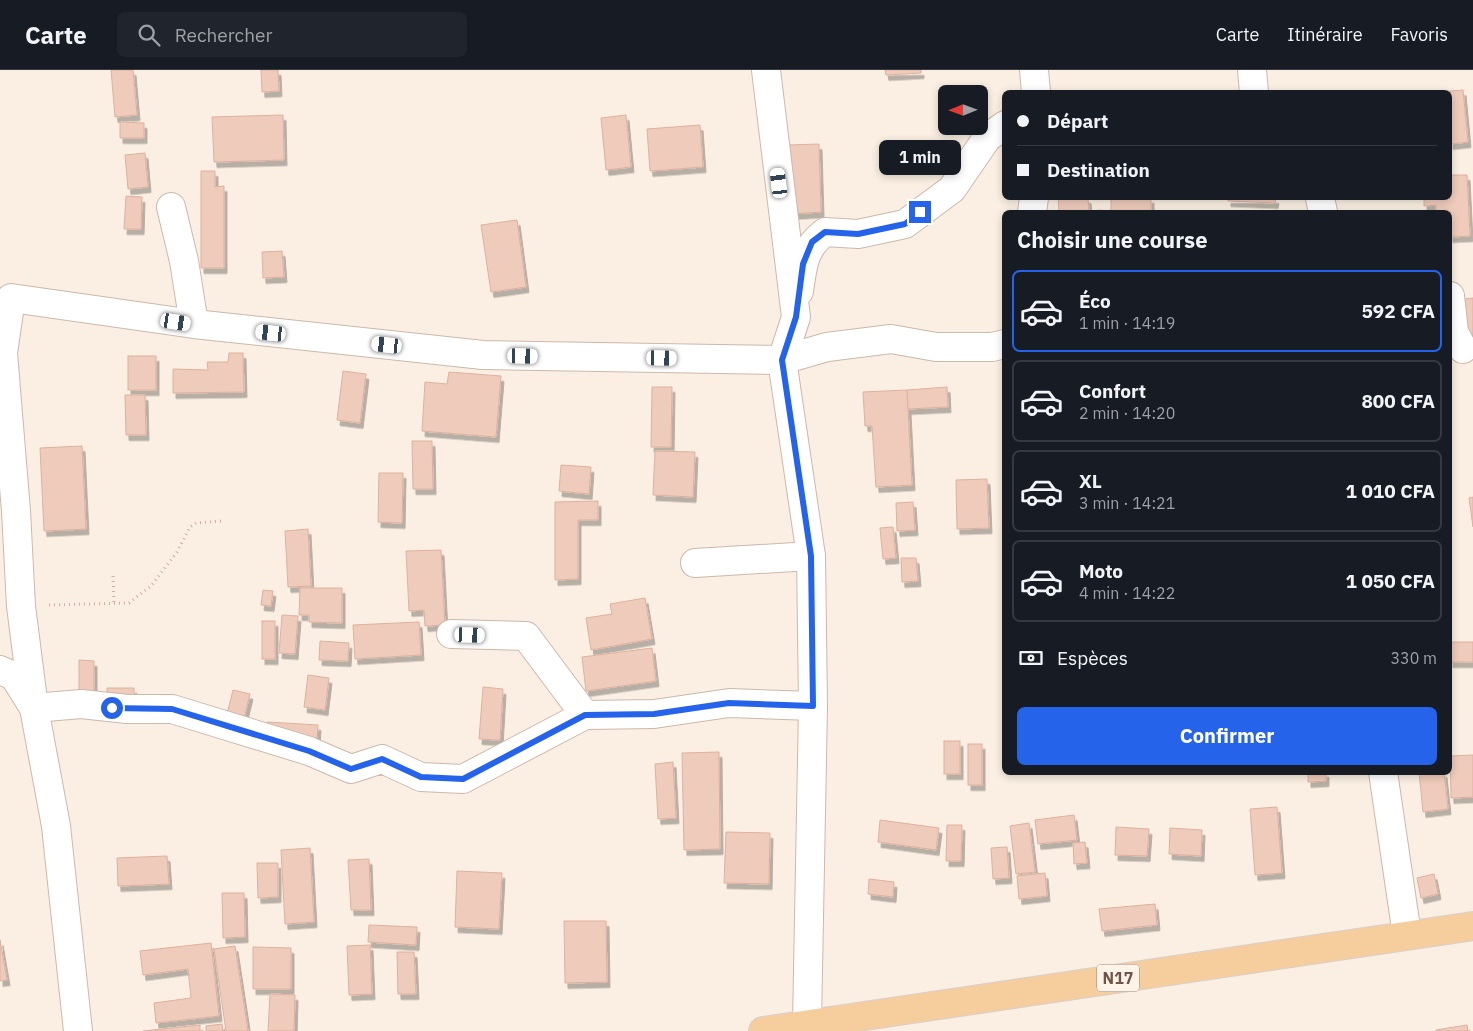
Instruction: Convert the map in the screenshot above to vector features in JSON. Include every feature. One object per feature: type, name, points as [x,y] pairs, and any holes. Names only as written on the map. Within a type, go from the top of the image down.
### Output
[{"type":"main road","name":"N17","points":[[763,1031],[1473,926]]},
{"type":"street","points":[[766,70],[796,317]]},
{"type":"street","points":[[1034,70],[1036,90]]},
{"type":"street","points":[[1252,70],[1254,90]]},
{"type":"street","points":[[807,1024],[813,706],[811,556],[782,360],[796,317],[803,264],[812,242],[825,232],[858,234],[905,224],[952,189],[987,138],[1002,126]]},
{"type":"street","points":[[171,207],[184,261],[194,324]]},
{"type":"street","points":[[78,1031],[56,826],[34,708],[21,606],[4,352],[6,291],[194,324],[483,355],[782,360],[827,347],[891,339],[936,347],[992,347],[1002,345]]},
{"type":"street","points":[[1452,314],[1454,332],[1462,348]]},
{"type":"street","points":[[695,563],[811,556]]},
{"type":"street","points":[[451,634],[526,636],[585,715]]},
{"type":"street","points":[[0,670],[14,676],[34,708]]},
{"type":"street","points":[[34,708],[81,704],[127,709],[172,709],[309,751],[351,769],[382,759],[421,777],[463,779],[585,715],[654,714],[729,703],[813,706]]},
{"type":"street","points":[[1383,775],[1407,935]]},
{"type":"path","points":[[21,606],[114,606],[129,604],[151,586],[177,552],[190,526],[196,523],[222,521]]},
{"type":"path","points":[[113,576],[114,606]]},
{"type":"building","points":[[111,70],[133,70],[137,115],[115,117]]},
{"type":"building","points":[[261,70],[278,70],[279,91],[262,92]]},
{"type":"building","points":[[885,70],[921,70],[921,73],[886,75]]},
{"type":"building","points":[[1463,90],[1468,142],[1452,144],[1452,91]]},
{"type":"building","points":[[283,115],[284,160],[214,162],[212,117]]},
{"type":"building","points":[[626,115],[631,167],[606,170],[601,118]]},
{"type":"building","points":[[120,122],[144,123],[144,138],[120,138]]},
{"type":"building","points":[[700,125],[703,167],[650,171],[647,129]]},
{"type":"building","points":[[819,144],[821,212],[791,214],[788,145]]},
{"type":"building","points":[[145,153],[148,187],[128,189],[125,155]]},
{"type":"building","points":[[201,171],[215,171],[215,187],[224,186],[224,268],[201,268]]},
{"type":"building","points":[[1452,175],[1467,175],[1470,236],[1452,237],[1452,210],[1436,210],[1436,205],[1424,206],[1424,200],[1452,200]]},
{"type":"building","points":[[126,196],[142,197],[141,229],[124,229]]},
{"type":"building","points":[[1058,200],[1088,200],[1089,210],[1059,210]]},
{"type":"building","points":[[1111,200],[1151,200],[1151,210],[1111,210]]},
{"type":"building","points":[[1228,200],[1276,200],[1275,203]]},
{"type":"building","points":[[517,220],[526,287],[491,292],[481,225]]},
{"type":"building","points":[[282,251],[284,277],[263,278],[262,252]]},
{"type":"building","points":[[1473,298],[1473,334],[1465,335],[1464,299]]},
{"type":"building","points":[[229,353],[243,353],[244,392],[173,393],[173,369],[208,370],[207,362],[228,362]]},
{"type":"building","points":[[128,356],[156,356],[156,390],[128,390]]},
{"type":"building","points":[[343,371],[366,374],[360,423],[337,420]]},
{"type":"building","points":[[449,372],[501,376],[496,437],[422,431],[425,382],[447,384]]},
{"type":"building","points":[[652,387],[672,387],[671,447],[651,447]]},
{"type":"building","points":[[947,387],[948,407],[907,409],[907,390]]},
{"type":"building","points":[[907,390],[912,485],[876,487],[872,426],[865,426],[863,392]]},
{"type":"building","points":[[125,395],[145,395],[146,435],[126,435]]},
{"type":"building","points":[[412,441],[432,441],[433,489],[413,489]]},
{"type":"building","points":[[82,446],[86,529],[44,531],[40,448]]},
{"type":"building","points":[[655,451],[695,452],[693,497],[653,495]]},
{"type":"building","points":[[561,465],[591,467],[589,494],[559,491]]},
{"type":"building","points":[[379,473],[403,473],[402,523],[378,522]]},
{"type":"building","points":[[987,479],[989,528],[957,529],[956,480]]},
{"type":"building","points":[[1473,497],[1473,527],[1469,498]]},
{"type":"building","points":[[598,501],[598,520],[578,520],[578,579],[555,580],[555,502]]},
{"type":"building","points":[[913,502],[915,530],[897,531],[896,503]]},
{"type":"building","points":[[893,527],[896,558],[883,559],[880,528]]},
{"type":"building","points":[[308,529],[311,586],[288,587],[285,531]]},
{"type":"building","points":[[441,550],[445,625],[425,626],[424,610],[409,611],[406,551]]},
{"type":"building","points":[[901,558],[916,558],[918,581],[902,582]]},
{"type":"building","points":[[300,588],[342,588],[342,623],[309,622],[309,615],[299,615]]},
{"type":"building","points":[[263,590],[273,591],[271,606],[261,605]]},
{"type":"building","points":[[645,598],[652,639],[591,650],[586,618],[612,614],[610,604]]},
{"type":"building","points":[[282,615],[298,616],[295,654],[279,653]]},
{"type":"building","points":[[262,621],[275,621],[275,659],[262,659]]},
{"type":"building","points":[[419,622],[421,655],[355,659],[353,625]]},
{"type":"building","points":[[320,641],[349,643],[348,661],[319,660]]},
{"type":"building","points":[[1452,642],[1473,642],[1473,662],[1452,662]]},
{"type":"building","points":[[652,648],[656,681],[586,691],[582,657]]},
{"type":"building","points":[[79,660],[94,661],[94,691],[79,692]]},
{"type":"building","points":[[308,675],[329,678],[325,710],[304,707]]},
{"type":"building","points":[[483,687],[503,689],[500,740],[479,739]]},
{"type":"building","points":[[107,688],[134,688],[134,700],[107,701]]},
{"type":"building","points":[[233,690],[250,694],[243,722],[226,718]]},
{"type":"building","points":[[267,722],[318,725],[317,740],[266,737]]},
{"type":"building","points":[[944,741],[960,741],[960,774],[944,774]]},
{"type":"building","points":[[968,744],[982,744],[982,785],[968,785]]},
{"type":"building","points":[[719,752],[720,849],[684,850],[682,753]]},
{"type":"building","points":[[1473,755],[1473,797],[1451,798],[1452,756]]},
{"type":"building","points":[[673,762],[676,818],[658,819],[655,764]]},
{"type":"building","points":[[1308,775],[1326,775],[1326,781],[1308,782]]},
{"type":"building","points":[[1419,775],[1444,775],[1448,809],[1423,812]]},
{"type":"building","points":[[1277,807],[1282,873],[1255,875],[1250,809]]},
{"type":"building","points":[[1074,815],[1077,840],[1038,844],[1035,820]]},
{"type":"building","points":[[880,820],[939,828],[936,850],[878,842]]},
{"type":"building","points":[[1029,823],[1035,872],[1016,874],[1010,826]]},
{"type":"building","points":[[947,825],[962,825],[961,861],[946,861]]},
{"type":"building","points":[[1116,827],[1149,829],[1147,856],[1115,855]]},
{"type":"building","points":[[1170,828],[1202,830],[1201,856],[1169,854]]},
{"type":"building","points":[[726,832],[770,833],[769,884],[724,883]]},
{"type":"building","points":[[1085,842],[1087,863],[1074,864],[1073,843]]},
{"type":"building","points":[[1007,847],[1009,878],[993,879],[991,848]]},
{"type":"building","points":[[310,848],[314,922],[285,924],[281,850]]},
{"type":"building","points":[[167,856],[169,884],[118,886],[117,858]]},
{"type":"building","points":[[369,859],[371,910],[351,910],[348,860]]},
{"type":"building","points":[[257,863],[278,863],[278,897],[258,898]]},
{"type":"building","points":[[457,871],[502,873],[499,929],[455,927]]},
{"type":"building","points":[[1045,873],[1047,896],[1019,899],[1017,876]]},
{"type":"building","points":[[1434,874],[1438,894],[1421,898],[1417,878]]},
{"type":"building","points":[[869,879],[894,882],[893,897],[868,894]]},
{"type":"building","points":[[222,893],[244,893],[245,937],[223,938]]},
{"type":"building","points":[[1155,904],[1157,925],[1102,931],[1099,909]]},
{"type":"building","points":[[564,921],[606,921],[607,982],[565,983]]},
{"type":"building","points":[[369,925],[417,927],[416,945],[368,942]]},
{"type":"building","points":[[0,940],[7,980],[0,981]]},
{"type":"building","points":[[211,943],[219,1016],[156,1023],[154,1003],[191,998],[188,969],[143,975],[140,951]]},
{"type":"building","points":[[370,945],[372,994],[349,995],[347,946]]},
{"type":"building","points":[[235,946],[248,1031],[226,1031],[214,949]]},
{"type":"building","points":[[253,947],[291,948],[291,989],[253,989]]},
{"type":"building","points":[[397,952],[414,952],[416,994],[398,994]]},
{"type":"building","points":[[270,994],[295,995],[294,1031],[268,1031]]},
{"type":"building","points":[[222,1024],[223,1031],[206,1031],[206,1026]]},
{"type":"building","points":[[200,1025],[200,1031],[143,1031]]},
{"type":"building","points":[[1467,1025],[1468,1031],[1436,1031],[1436,1030]]},
{"type":"route","points":[[112,708],[172,709],[309,751],[351,769],[382,759],[421,777],[463,779],[585,715],[654,714],[729,703],[813,706],[811,556],[782,360],[796,317],[803,264],[812,242],[825,232],[858,234],[905,224],[920,212]]}]
